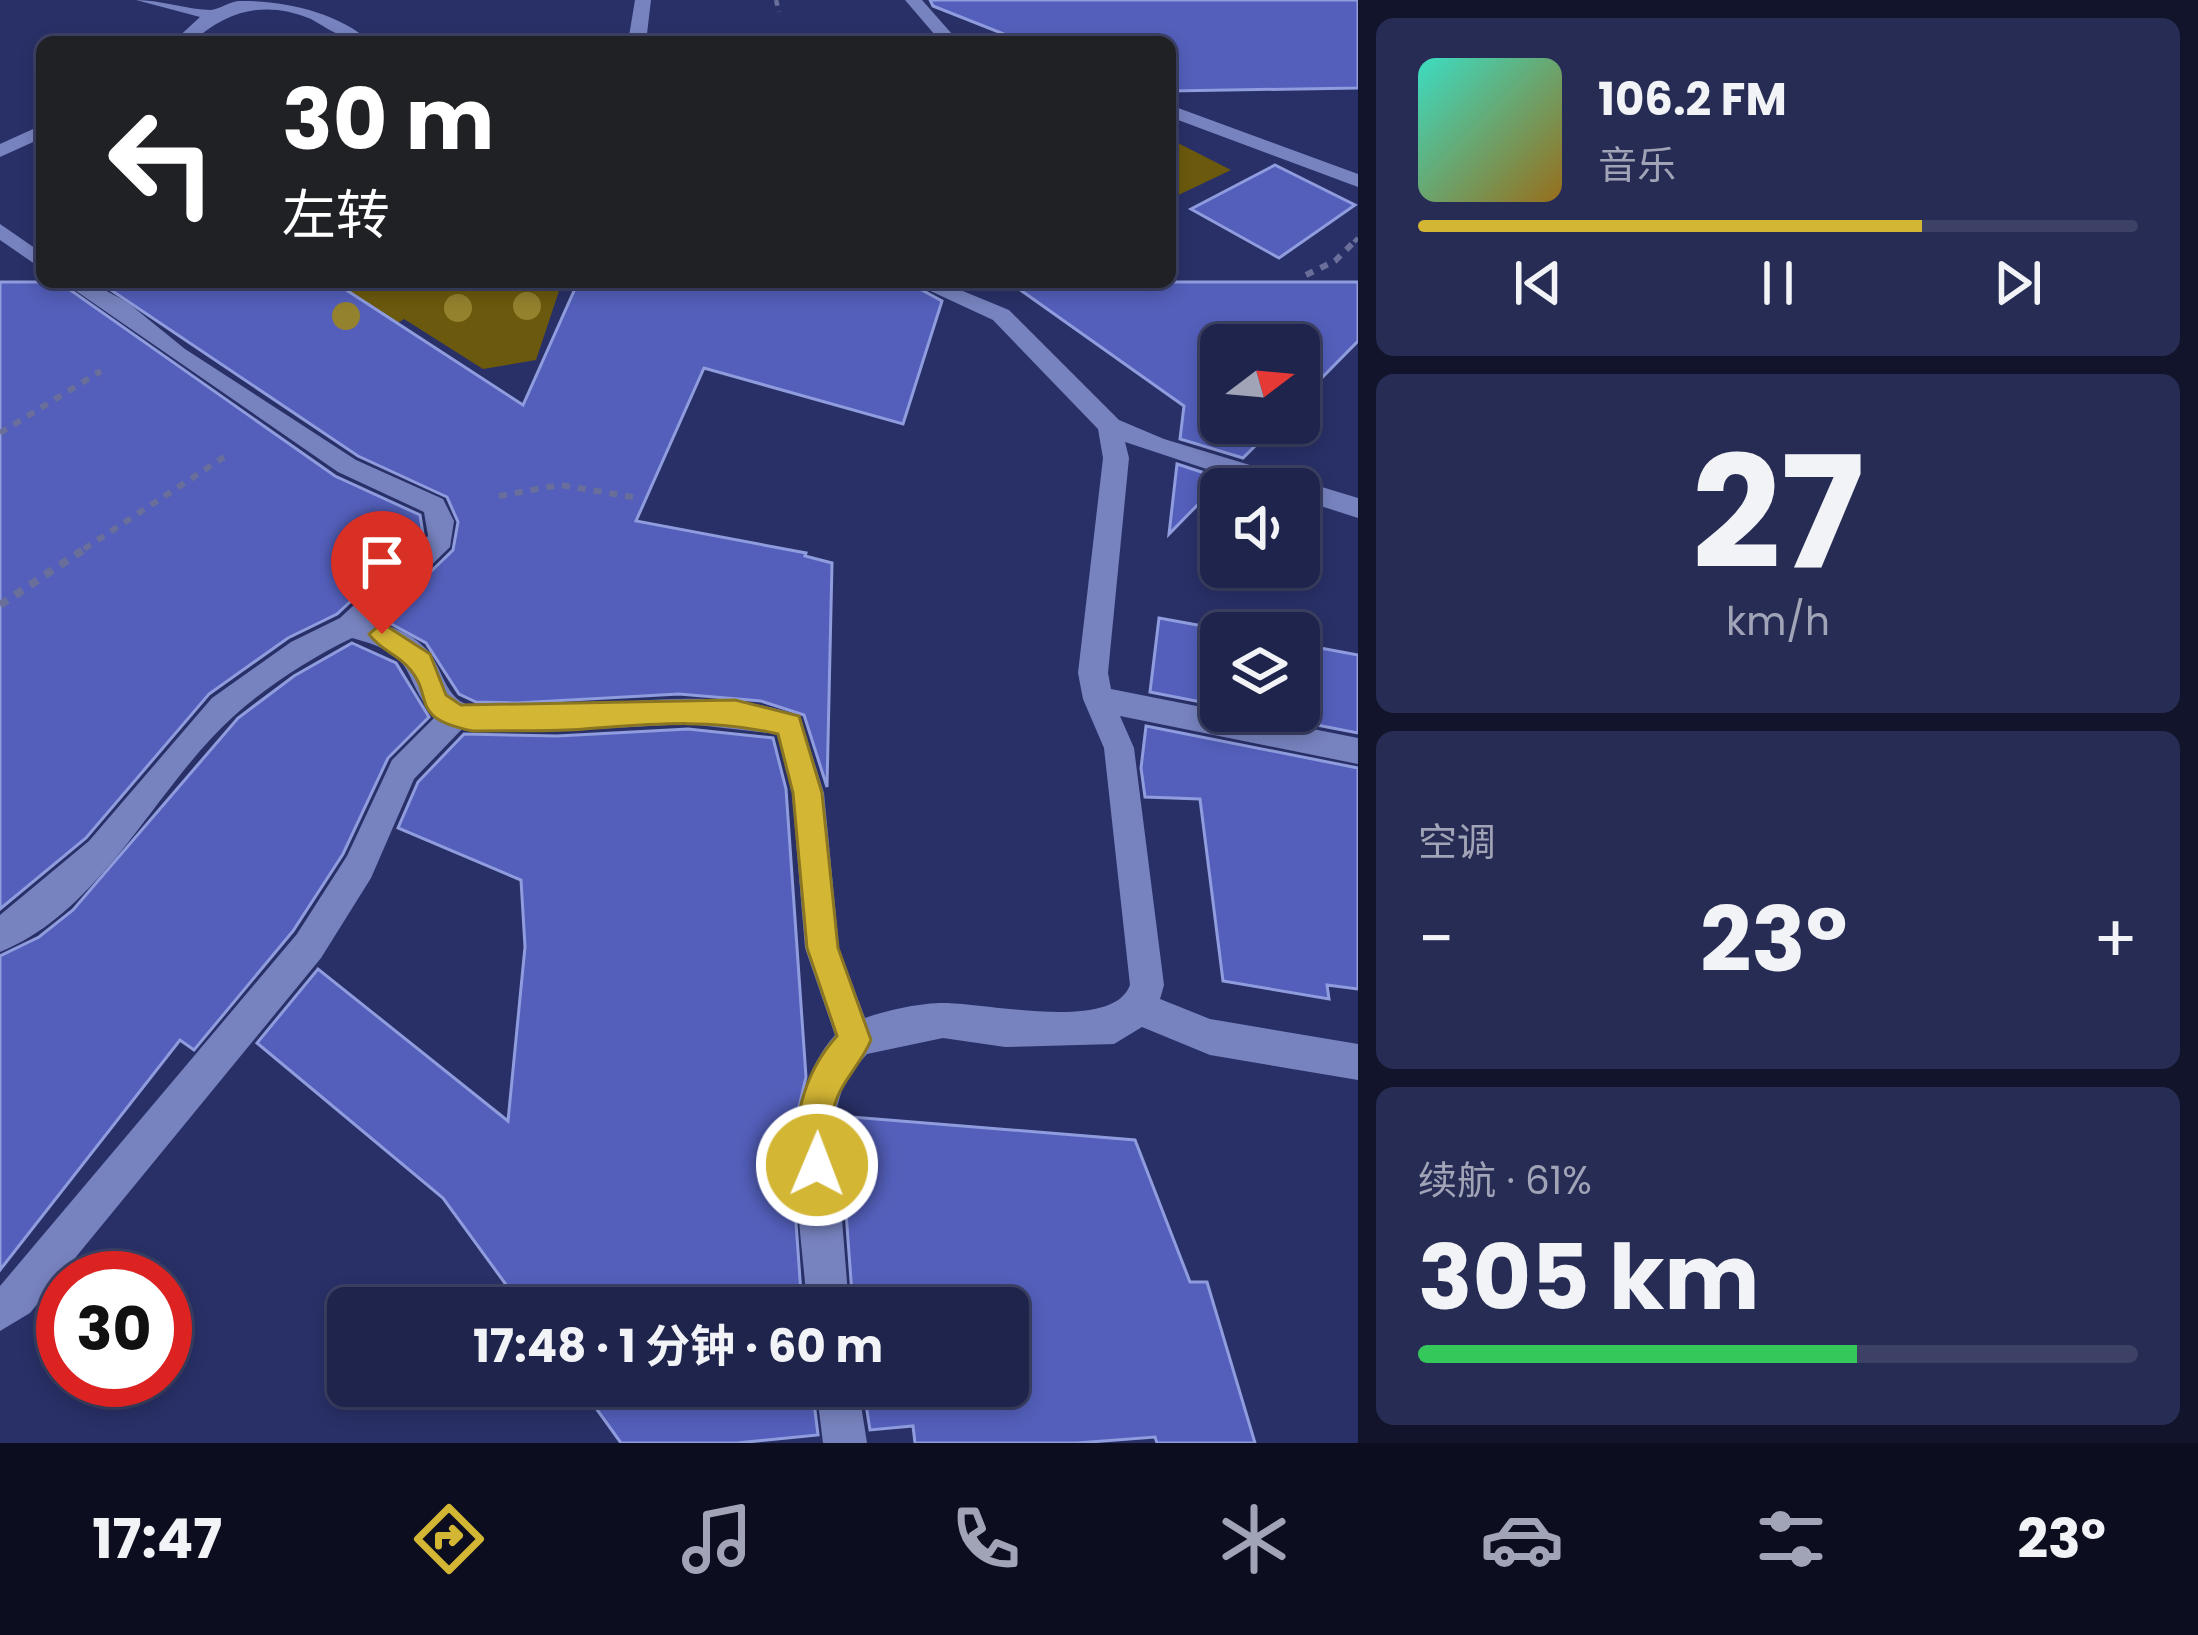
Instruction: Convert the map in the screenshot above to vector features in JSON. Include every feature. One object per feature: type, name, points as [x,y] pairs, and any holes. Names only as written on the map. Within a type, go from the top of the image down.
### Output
[{"type":"street","points":[[144,0],[213,15]]},
{"type":"street","points":[[189,36],[213,15],[256,0]]},
{"type":"street","points":[[265,0],[317,6],[354,36]]},
{"type":"street","points":[[639,36],[643,0]]},
{"type":"street","points":[[913,0],[945,36]]},
{"type":"street","points":[[1176,113],[1358,182]]},
{"type":"street","points":[[0,151],[36,134]]},
{"type":"street","points":[[0,230],[36,258]]},
{"type":"street","points":[[0,935],[45,903],[100,852],[223,707],[301,650],[350,626],[441,540],[441,520],[434,506],[347,466],[85,288]]},
{"type":"street","points":[[826,1287],[814,1118],[830,1069],[855,1040],[885,1029],[943,1020],[1004,1029],[1114,1026],[1139,1008],[1147,985],[1130,811],[1119,748],[1098,699],[1094,673],[1117,458],[1110,426],[1002,299],[950,288]]},
{"type":"street","points":[[1110,426],[1203,461],[1358,508]]},
{"type":"street","points":[[350,626],[382,634],[406,647],[421,662],[435,702],[455,716],[735,712],[789,724],[808,793],[823,948],[855,1040]]},
{"type":"street","points":[[1098,699],[1358,751]]},
{"type":"street","points":[[0,1310],[16,1299],[126,1173],[309,946],[358,867],[404,770],[455,716]]},
{"type":"street","points":[[1139,1008],[1210,1037],[1358,1062]]},
{"type":"street","points":[[840,1407],[845,1443]]},
{"type":"path","points":[[776,0],[779,12]]},
{"type":"path","points":[[1306,275],[1335,262],[1358,238]]},
{"type":"path","points":[[0,433],[98,372],[164,341]]},
{"type":"path","points":[[0,605],[280,418]]},
{"type":"path","points":[[441,520],[485,500],[540,488],[587,488],[639,498]]},
{"type":"shaded area","points":[[1176,142],[1231,170],[1176,196]]},
{"type":"shaded area","points":[[260,288],[560,288],[536,360],[483,369],[404,319],[348,355]]},
{"type":"building","points":[[930,0],[1358,0],[1358,88],[1176,91],[1176,36],[1009,36],[933,6]]},
{"type":"building","points":[[1275,165],[1355,205],[1279,258],[1191,209]]},
{"type":"building","points":[[0,282],[36,282],[36,288],[68,288],[335,476],[420,515],[423,534],[337,614],[288,638],[209,694],[86,838],[0,909]]},
{"type":"building","points":[[1358,282],[1358,341],[1320,380],[1320,324],[1200,324],[1200,444],[1257,444],[1243,458],[1180,439],[1184,406],[1017,288]]},
{"type":"building","points":[[108,288],[343,288],[523,405],[575,288],[918,288],[942,301],[903,424],[704,368],[636,521],[806,553],[832,563],[827,787],[804,715],[761,701],[679,694],[516,703],[476,702],[459,694],[426,643],[382,619],[453,550],[458,522],[447,497],[358,456]]},
{"type":"building","points":[[1177,464],[1200,472],[1200,502],[1169,534]]},
{"type":"building","points":[[1159,618],[1200,626],[1200,702],[1150,692]]},
{"type":"building","points":[[352,643],[396,663],[429,717],[388,758],[343,854],[293,931],[194,1050],[180,1040],[0,1270],[0,956],[39,937],[73,910],[238,718],[294,676]]},
{"type":"building","points":[[1320,648],[1358,655],[1358,733],[1320,726]]},
{"type":"building","points":[[1146,726],[1358,768],[1358,989],[1327,985],[1329,999],[1223,981],[1200,799],[1145,797],[1141,768]]},
{"type":"building","points":[[688,729],[773,738],[786,789],[806,1077],[794,1128],[792,1165],[801,1287],[508,1287],[443,1198],[257,1043],[318,969],[508,1121],[525,947],[521,880],[398,828],[418,782],[464,734],[557,736]]},
{"type":"building","points":[[839,1116],[1135,1140],[1190,1282],[1207,1282],[1255,1443],[1157,1443],[1155,1437],[1077,1443],[915,1443],[913,1426],[870,1430],[866,1407],[1029,1407],[1029,1287],[851,1287]]},
{"type":"building","points":[[595,1407],[815,1407],[818,1435],[737,1443],[621,1443]]},
{"type":"route","points":[[382,634],[421,662],[435,702],[455,716],[735,712],[789,724],[800,750],[808,793],[823,948],[855,1040],[830,1069],[814,1118],[817,1165]]}]
